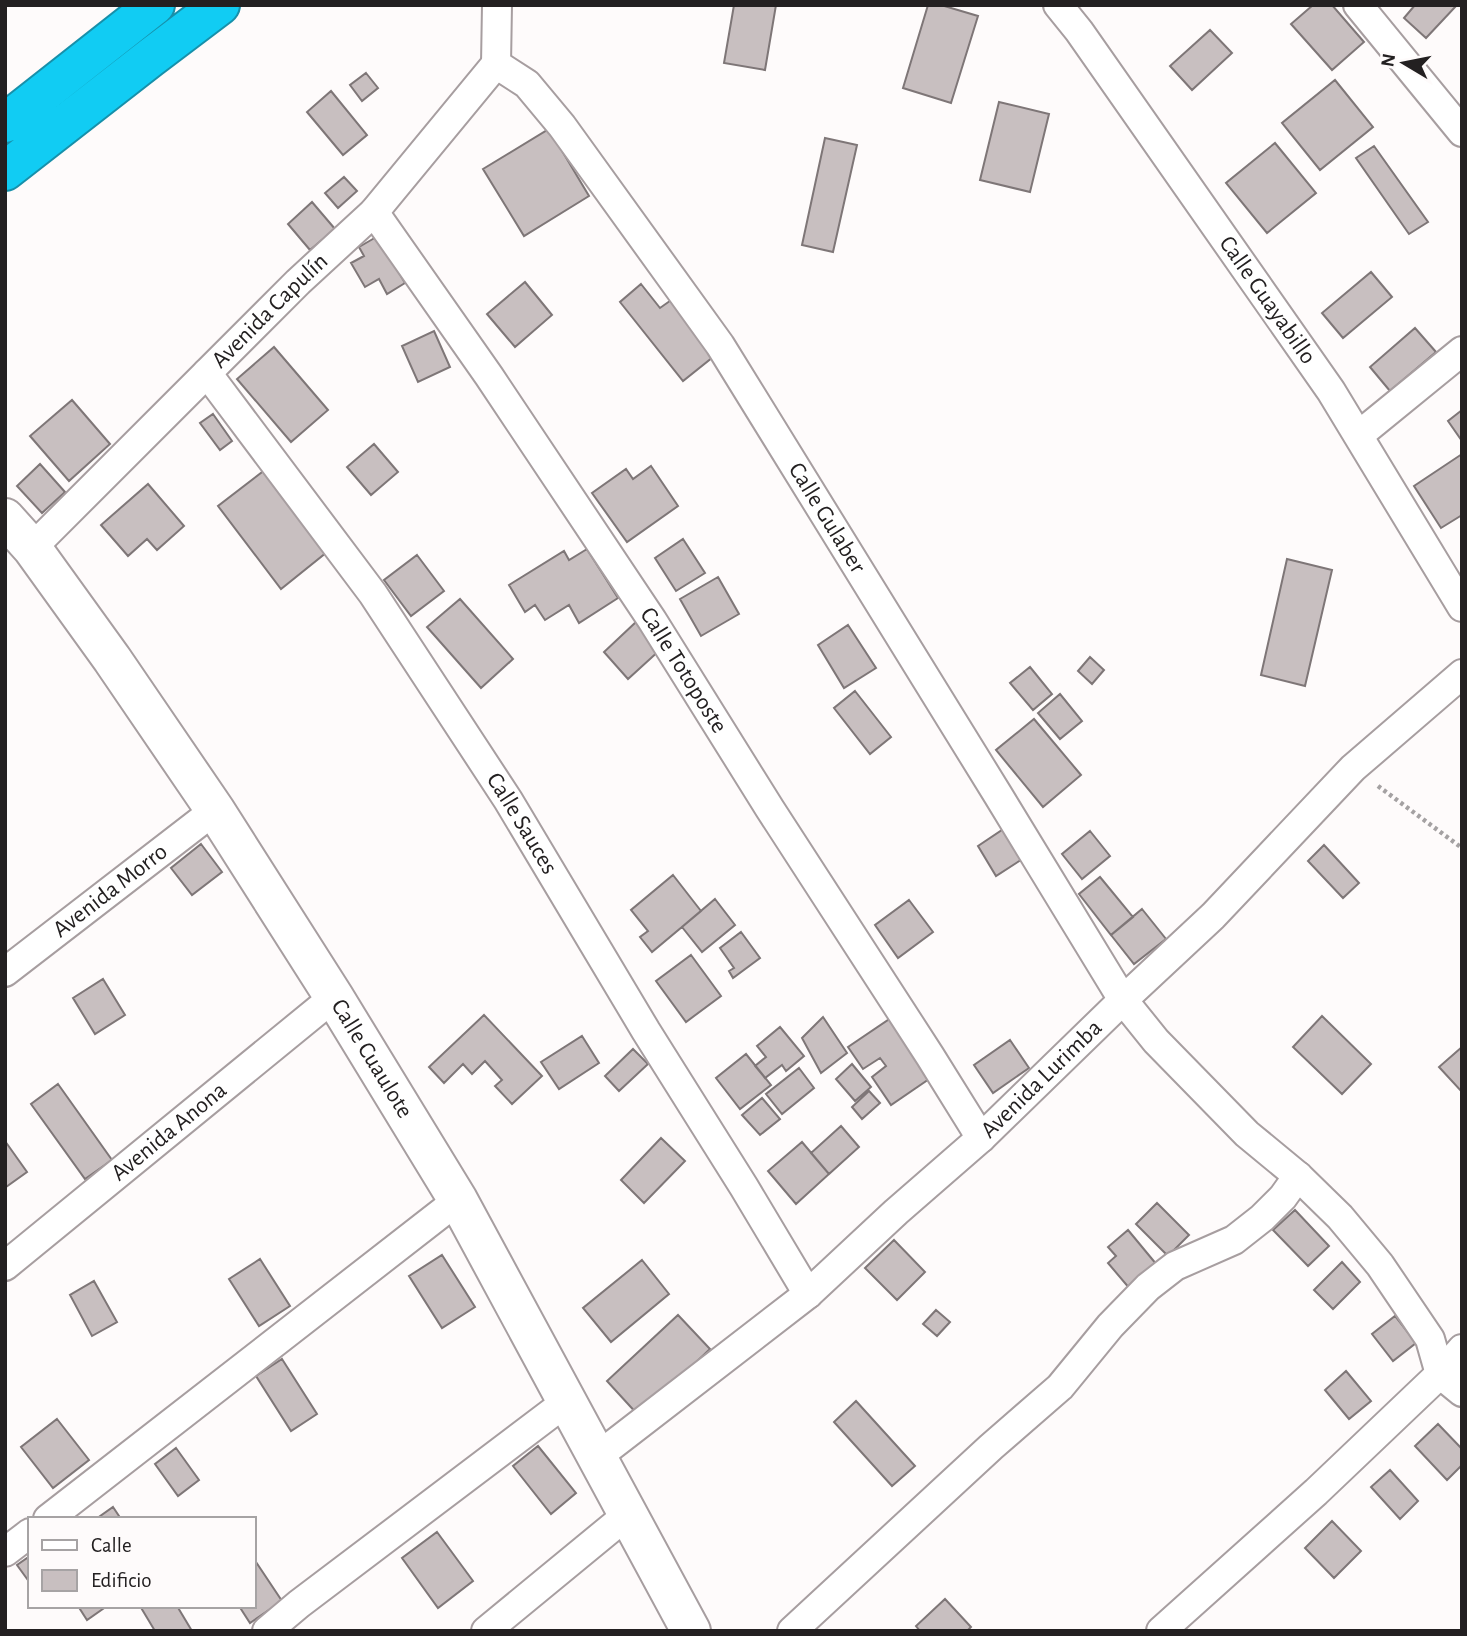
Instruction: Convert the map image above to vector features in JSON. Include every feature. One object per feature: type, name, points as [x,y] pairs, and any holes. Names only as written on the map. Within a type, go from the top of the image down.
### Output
[{"type":"highway","points":[[5,123],[155,5]]},
{"type":"highway","points":[[5,171],[220,5]]},
{"type":"street","points":[[496,64],[497,5]]},
{"type":"street","name":"Calle Guayabillo","points":[[1058,5],[1079,30],[1331,391],[1462,607]]},
{"type":"street","points":[[1358,5],[1462,132]]},
{"type":"street","name":"Avenida Capulín","points":[[32,548],[298,282],[374,212],[496,64]]},
{"type":"street","name":"Calle Gulaber","points":[[496,64],[527,84],[562,126],[720,345],[1123,1000],[1156,1041],[1238,1124],[1340,1217],[1380,1265],[1430,1339],[1440,1374]]},
{"type":"street","name":"Calle Totoposte","points":[[374,212],[489,376],[652,620],[981,1138]]},
{"type":"street","points":[[1359,435],[1462,351]]},
{"type":"street","name":"Calle Sauces","points":[[207,373],[373,594],[508,800],[808,1294]]},
{"type":"street","name":"Calle Cuaulote","points":[[5,518],[32,548],[112,659],[215,810],[334,997],[458,1200],[691,1631]]},
{"type":"street","name":"Avenida Lurimba","points":[[597,1457],[808,1294],[981,1138],[1213,916],[1353,768],[1462,674]]},
{"type":"street","name":"Avenida Morro","points":[[5,972],[215,810]]},
{"type":"street","name":"Avenida Anona","points":[[5,1266],[334,997]]},
{"type":"street","points":[[792,1631],[1060,1387],[1110,1326],[1148,1287],[1175,1266],[1234,1240],[1283,1197],[1298,1176]]},
{"type":"street","points":[[51,1517],[458,1200]]},
{"type":"street","points":[[1161,1631],[1316,1492],[1440,1374],[1462,1349]]},
{"type":"street","points":[[1440,1374],[1462,1392]]},
{"type":"street","points":[[267,1631],[566,1402]]},
{"type":"street","points":[[486,1631],[627,1514]]},
{"type":"street","points":[[5,1552],[28,1535]]},
{"type":"path","points":[[1353,768],[1462,848]]},
{"type":"building","points":[[734,5],[776,5],[765,70],[724,63]]},
{"type":"building","points":[[928,5],[941,5],[978,16],[951,103],[903,88]]},
{"type":"building","points":[[1313,5],[1332,5],[1364,42],[1332,70],[1291,24]]},
{"type":"building","points":[[1415,5],[1457,5],[1426,38],[1404,18]]},
{"type":"building","points":[[1210,30],[1232,53],[1192,90],[1170,66]]},
{"type":"building","points":[[366,73],[378,88],[362,101],[350,85]]},
{"type":"building","points":[[1335,80],[1373,127],[1320,170],[1282,123]]},
{"type":"building","points":[[331,91],[367,135],[343,155],[307,112]]},
{"type":"building","points":[[999,102],[1049,114],[1030,192],[980,180]]},
{"type":"building","points":[[549,129],[589,196],[524,236],[483,169]]},
{"type":"building","points":[[825,138],[857,145],[833,252],[802,245]]},
{"type":"building","points":[[1275,143],[1316,193],[1267,233],[1226,183]]},
{"type":"building","points":[[1374,146],[1428,222],[1409,234],[1356,158]]},
{"type":"building","points":[[344,177],[357,191],[338,208],[325,193]]},
{"type":"building","points":[[312,202],[335,229],[310,250],[288,224]]},
{"type":"building","points":[[378,236],[405,283],[387,294],[379,279],[365,287],[351,263],[364,256],[359,247]]},
{"type":"building","points":[[1371,272],[1392,297],[1343,338],[1322,313]]},
{"type":"building","points":[[525,282],[552,315],[515,347],[487,314]]},
{"type":"building","points":[[641,284],[660,308],[674,298],[718,353],[683,381],[620,302]]},
{"type":"building","points":[[1415,328],[1436,352],[1390,391],[1370,367]]},
{"type":"building","points":[[434,331],[450,367],[418,382],[402,346]]},
{"type":"building","points":[[274,347],[328,410],[291,442],[237,379]]},
{"type":"building","points":[[72,400],[110,444],[69,481],[30,436]]},
{"type":"building","points":[[1462,410],[1462,441],[1448,421]]},
{"type":"building","points":[[213,414],[232,441],[220,450],[200,423]]},
{"type":"building","points":[[374,444],[398,472],[371,495],[347,467]]},
{"type":"building","points":[[1462,454],[1462,515],[1441,528],[1414,486]]},
{"type":"building","points":[[40,464],[65,492],[42,513],[17,486]]},
{"type":"building","points":[[270,466],[332,548],[281,589],[218,506]]},
{"type":"building","points":[[651,466],[678,506],[627,542],[592,493],[626,469],[633,479]]},
{"type":"building","points":[[148,484],[184,526],[157,550],[147,539],[128,556],[101,525]]},
{"type":"building","points":[[683,539],[705,573],[676,591],[655,558]]},
{"type":"building","points":[[587,549],[618,598],[579,623],[569,605],[545,620],[535,605],[525,612],[509,585],[564,551],[569,560]]},
{"type":"building","points":[[417,555],[444,591],[411,616],[384,580]]},
{"type":"building","points":[[1287,559],[1332,570],[1305,686],[1261,675]]},
{"type":"building","points":[[718,577],[739,614],[701,636],[680,599]]},
{"type":"building","points":[[460,599],[513,659],[481,688],[427,627]]},
{"type":"building","points":[[636,622],[661,649],[628,679],[604,652]]},
{"type":"building","points":[[848,625],[876,668],[844,688],[818,645]]},
{"type":"building","points":[[1090,657],[1104,670],[1092,684],[1078,671]]},
{"type":"building","points":[[1030,667],[1052,694],[1033,710],[1010,683]]},
{"type":"building","points":[[855,691],[891,737],[870,754],[834,708]]},
{"type":"building","points":[[1060,694],[1082,721],[1060,739],[1038,713]]},
{"type":"building","points":[[1034,719],[1081,775],[1043,807],[996,750]]},
{"type":"building","points":[[1005,828],[1024,858],[996,876],[978,846]]},
{"type":"building","points":[[1090,831],[1110,856],[1082,879],[1062,854]]},
{"type":"building","points":[[201,844],[222,872],[192,895],[171,868]]},
{"type":"building","points":[[1324,845],[1359,883],[1343,898],[1308,861]]},
{"type":"building","points":[[673,875],[701,911],[652,952],[640,937],[648,931],[631,910]]},
{"type":"building","points":[[1100,877],[1133,917],[1111,935],[1079,894]]},
{"type":"building","points":[[715,899],[735,925],[702,952],[682,927]]},
{"type":"building","points":[[909,900],[933,932],[898,958],[875,925]]},
{"type":"building","points":[[1142,909],[1166,939],[1134,964],[1111,935]]},
{"type":"building","points":[[741,932],[760,958],[733,978],[729,971],[734,968],[720,948]]},
{"type":"building","points":[[691,955],[721,996],[686,1022],[656,981]]},
{"type":"building","points":[[103,979],[125,1015],[95,1034],[73,998]]},
{"type":"building","points":[[484,1015],[542,1076],[512,1104],[495,1086],[502,1080],[485,1061],[472,1074],[463,1064],[444,1083],[429,1067]]},
{"type":"building","points":[[1322,1016],[1371,1064],[1342,1094],[1293,1047]]},
{"type":"building","points":[[823,1017],[847,1053],[821,1073],[802,1038]]},
{"type":"building","points":[[891,1018],[932,1077],[891,1105],[872,1077],[886,1066],[880,1058],[863,1069],[848,1047]]},
{"type":"building","points":[[780,1027],[804,1056],[786,1071],[782,1065],[765,1078],[755,1066],[766,1057],[757,1046]]},
{"type":"building","points":[[582,1036],[599,1063],[559,1089],[541,1062]]},
{"type":"building","points":[[1010,1040],[1029,1068],[993,1093],[974,1065]]},
{"type":"building","points":[[1462,1047],[1462,1092],[1439,1067]]},
{"type":"building","points":[[633,1049],[648,1064],[619,1091],[605,1076]]},
{"type":"building","points":[[746,1054],[771,1085],[740,1109],[716,1078]]},
{"type":"building","points":[[852,1064],[871,1087],[855,1101],[836,1079]]},
{"type":"building","points":[[799,1068],[814,1088],[782,1114],[766,1094]]},
{"type":"building","points":[[58,1084],[112,1160],[85,1179],[31,1104]]},
{"type":"building","points":[[869,1091],[880,1103],[862,1119],[852,1107]]},
{"type":"building","points":[[762,1098],[780,1119],[760,1135],[742,1115]]},
{"type":"building","points":[[841,1126],[859,1147],[829,1174],[811,1153]]},
{"type":"building","points":[[661,1138],[685,1161],[644,1203],[621,1180]]},
{"type":"building","points":[[5,1141],[27,1172],[6,1187],[5,1185]]},
{"type":"building","points":[[802,1142],[829,1174],[796,1204],[768,1171]]},
{"type":"building","points":[[1157,1203],[1189,1235],[1168,1256],[1136,1224]]},
{"type":"building","points":[[1295,1210],[1329,1246],[1308,1266],[1273,1230]]},
{"type":"building","points":[[1128,1230],[1157,1265],[1130,1289],[1108,1263],[1116,1256],[1108,1247]]},
{"type":"building","points":[[894,1240],[925,1272],[897,1300],[865,1268]]},
{"type":"building","points":[[442,1255],[475,1307],[442,1328],[409,1276]]},
{"type":"building","points":[[260,1259],[290,1306],[259,1326],[229,1279]]},
{"type":"building","points":[[642,1260],[669,1294],[611,1342],[583,1308]]},
{"type":"building","points":[[1342,1262],[1360,1282],[1333,1309],[1314,1290]]},
{"type":"building","points":[[94,1281],[117,1322],[92,1336],[70,1295]]},
{"type":"building","points":[[936,1310],[950,1322],[937,1336],[923,1324]]},
{"type":"building","points":[[678,1315],[710,1349],[639,1416],[607,1381]]},
{"type":"building","points":[[1395,1316],[1416,1343],[1393,1361],[1372,1334]]},
{"type":"building","points":[[282,1359],[317,1414],[291,1431],[256,1376]]},
{"type":"building","points":[[1346,1371],[1371,1401],[1349,1419],[1325,1390]]},
{"type":"building","points":[[856,1401],[915,1466],[892,1486],[834,1422]]},
{"type":"building","points":[[57,1419],[89,1460],[53,1488],[21,1447]]},
{"type":"building","points":[[1438,1424],[1462,1449],[1462,1465],[1447,1480],[1415,1446]]},
{"type":"building","points":[[538,1446],[576,1493],[551,1514],[513,1466]]},
{"type":"building","points":[[176,1448],[199,1480],[178,1496],[155,1464]]},
{"type":"building","points":[[1390,1470],[1418,1501],[1400,1519],[1371,1487]]},
{"type":"building","points":[[113,1507],[120,1517],[99,1517]]},
{"type":"building","points":[[1332,1521],[1361,1551],[1334,1578],[1305,1548]]},
{"type":"building","points":[[437,1532],[473,1581],[438,1608],[402,1558]]},
{"type":"building","points":[[28,1557],[28,1580],[17,1565]]},
{"type":"building","points":[[256,1562],[282,1601],[250,1623],[240,1608],[256,1608]]},
{"type":"building","points":[[945,1599],[971,1627],[967,1631],[920,1631],[916,1626]]},
{"type":"building","points":[[79,1608],[104,1608],[87,1620]]},
{"type":"building","points":[[141,1608],[178,1608],[192,1631],[155,1631]]}]
